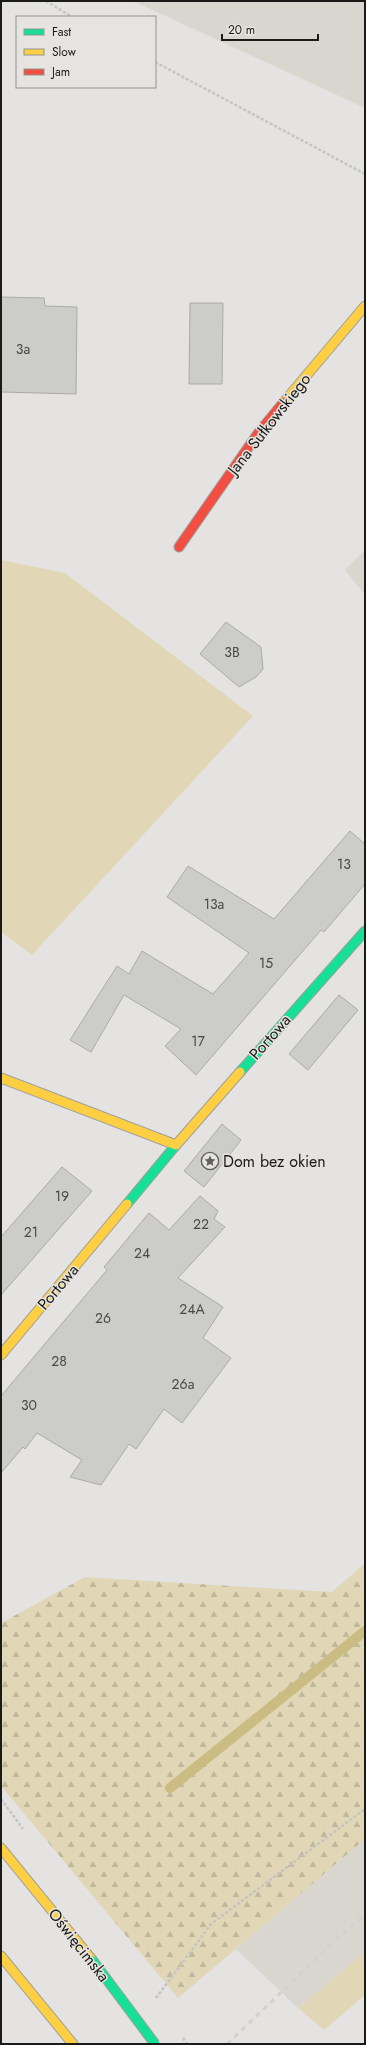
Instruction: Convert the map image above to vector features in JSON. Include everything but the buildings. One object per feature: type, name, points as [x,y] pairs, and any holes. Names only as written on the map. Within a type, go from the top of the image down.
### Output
[{"type":"street","name":"Jana Sułkowskiego","points":[[179,546],[259,432],[365,306]]},
{"type":"street","name":"Portowa","points":[[1,1355],[176,1145],[365,931]]},
{"type":"street","points":[[1,1078],[176,1145]]},
{"type":"street","name":"Oświęcimska","points":[[1,1848],[93,1961],[156,2044]]},
{"type":"street","points":[[1,1956],[73,2044]]},
{"type":"path","points":[[46,1],[70,16]]},
{"type":"path","points":[[156,63],[365,174]]},
{"type":"path","points":[[155,2000],[211,1924],[365,1809]]},
{"type":"shaded area","points":[[133,1],[365,1],[365,108]]},
{"type":"shaded area","points":[[365,550],[365,595],[345,570]]},
{"type":"shaded area","points":[[365,1839],[365,1952],[298,2008],[236,1949]]},
{"type":"green space","points":[[1,560],[65,573],[253,716],[32,955],[1,932]]},
{"type":"green space","points":[[365,1563],[365,1839],[178,1998],[1,1786],[1,1623],[85,1577],[332,1592]]},
{"type":"green space","points":[[365,1952],[365,1995],[324,2030],[298,2008]]},
{"type":"waterway","points":[[170,1788],[365,1631]]},
{"type":"railway","points":[[227,2044],[339,1937],[365,1915]]},
{"type":"traffic: fast","points":[[240,1072],[365,931]]},
{"type":"traffic: fast","points":[[127,1204],[176,1145]]},
{"type":"traffic: fast","points":[[93,1961],[155,2044]]},
{"type":"traffic: slow","points":[[284,402],[365,306]]},
{"type":"traffic: slow","points":[[1,1078],[176,1145],[240,1072]]},
{"type":"traffic: slow","points":[[1,1355],[127,1204]]},
{"type":"traffic: slow","points":[[1,1848],[93,1961]]},
{"type":"traffic: slow","points":[[1,1956],[73,2044]]},
{"type":"traffic: jam","points":[[179,547],[259,432],[284,402]]},
{"type":"place","name":"Dom bez okien","points":[[210,1161]]}]
